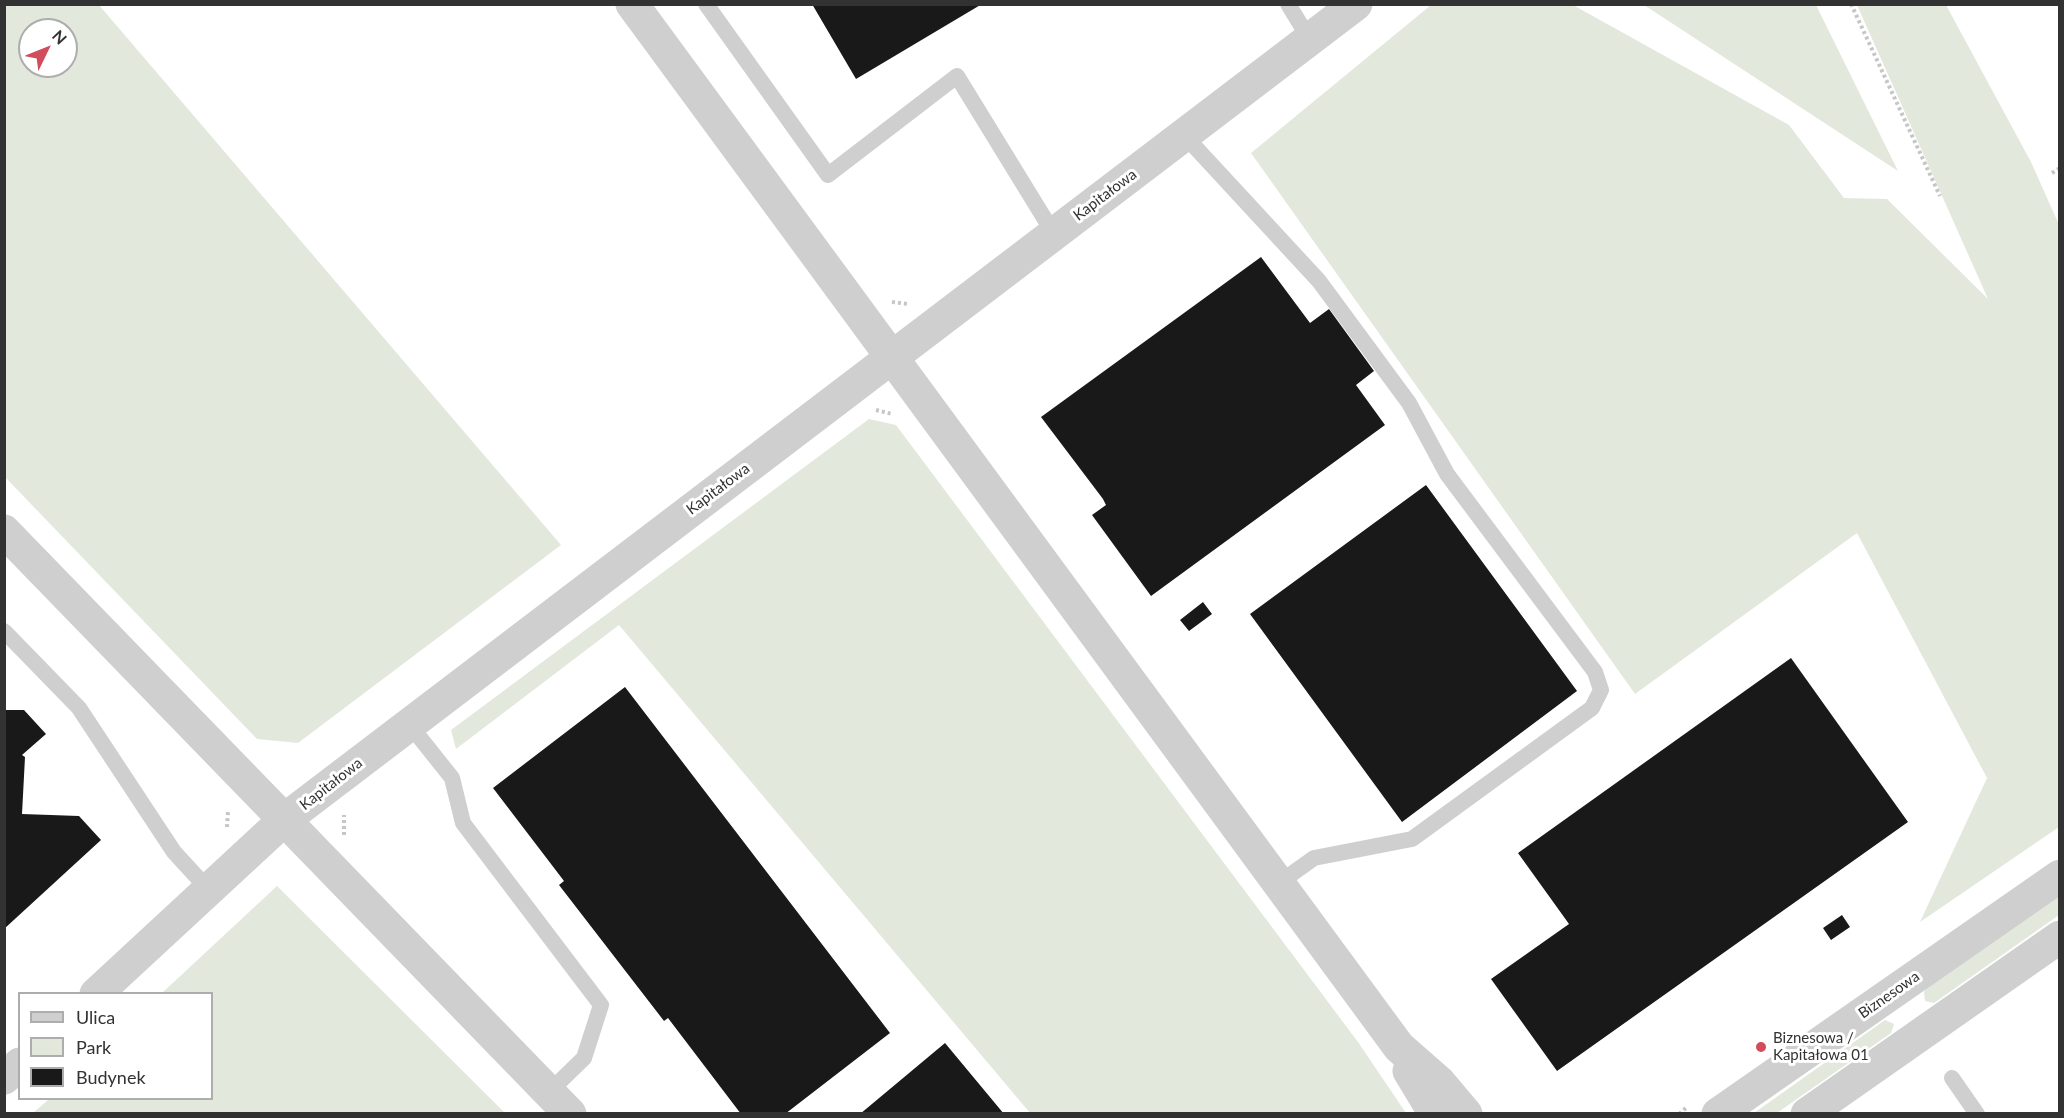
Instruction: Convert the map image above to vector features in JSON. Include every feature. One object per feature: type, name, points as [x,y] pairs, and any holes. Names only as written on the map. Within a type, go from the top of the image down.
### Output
[{"type":"street","points":[[632,4],[1399,1047],[1439,1082],[1466,1113]]},
{"type":"street","name":"Kapitałowa","points":[[97,992],[284,820],[1356,4]]},
{"type":"street","points":[[4,531],[559,1103]]},
{"type":"street","name":"Biznesowa","points":[[1718,1113],[2060,876]]},
{"type":"street","points":[[1807,1113],[2060,937]]},
{"type":"street","points":[[1399,1047],[1407,1069],[1435,1113]]},
{"type":"street","points":[[4,1078],[18,1066]]},
{"type":"lane","points":[[706,4],[828,175],[957,76],[1054,234]]},
{"type":"lane","points":[[1288,4],[1310,40]]},
{"type":"lane","points":[[1184,135],[1319,281],[1409,403],[1447,474],[1595,672],[1602,690],[1592,708],[1412,839],[1314,858],[1279,883]]},
{"type":"lane","points":[[4,631],[79,708],[174,852],[208,889]]},
{"type":"lane","points":[[409,724],[452,778],[463,823],[601,1005],[584,1058],[559,1103]]},
{"type":"lane","points":[[1952,1078],[1977,1113]]},
{"type":"path","points":[[1851,4],[1941,196]]},
{"type":"path","points":[[2052,173],[2060,168]]},
{"type":"green space","points":[[4,5],[99,5],[561,545],[298,743],[257,739],[5,477]]},
{"type":"green space","points":[[1431,5],[1573,5],[1789,125],[1844,198],[1887,199],[1988,299],[1857,5],[1946,5],[2031,162],[2060,227],[2059,827],[1920,922],[1987,778],[1857,533],[1635,694],[1251,153]]},
{"type":"green space","points":[[1644,5],[1816,5],[1898,171]]},
{"type":"green space","points":[[869,419],[896,425],[1358,1042],[1406,1113],[1030,1113],[619,625],[456,749],[451,730]]},
{"type":"green space","points":[[277,886],[505,1113],[33,1113],[48,1100],[213,1100],[213,992],[163,992]]},
{"type":"green space","points":[[2059,895],[2059,915],[1934,1003],[1925,1001],[1924,992],[1927,988]]},
{"type":"green space","points":[[1885,1020],[1894,1024],[1891,1033],[1777,1113],[1754,1113]]},
{"type":"building","points":[[812,4],[982,4],[856,79]]},
{"type":"building","points":[[1261,257],[1310,323],[1329,309],[1374,371],[1356,385],[1385,425],[1151,596],[1092,515],[1106,505],[1103,499],[1041,417]]},
{"type":"building","points":[[1426,485],[1577,691],[1402,822],[1250,614]]},
{"type":"building","points":[[1203,602],[1212,614],[1189,631],[1180,620]]},
{"type":"building","points":[[1791,658],[1908,822],[1557,1071],[1491,979],[1569,924],[1518,853]]},
{"type":"building","points":[[625,687],[890,1033],[785,1114],[741,1114],[668,1018],[664,1021],[559,885],[564,881],[493,788]]},
{"type":"building","points":[[4,710],[24,710],[46,734],[22,755],[25,757],[22,814],[79,816],[101,840],[4,929]]},
{"type":"building","points":[[1842,915],[1850,927],[1831,940],[1823,928]]},
{"type":"building","points":[[945,1043],[1004,1114],[860,1114]]},
{"type":"place","name":"Biznesowa / Kapitałowa 01","points":[[1761,1047]]}]
